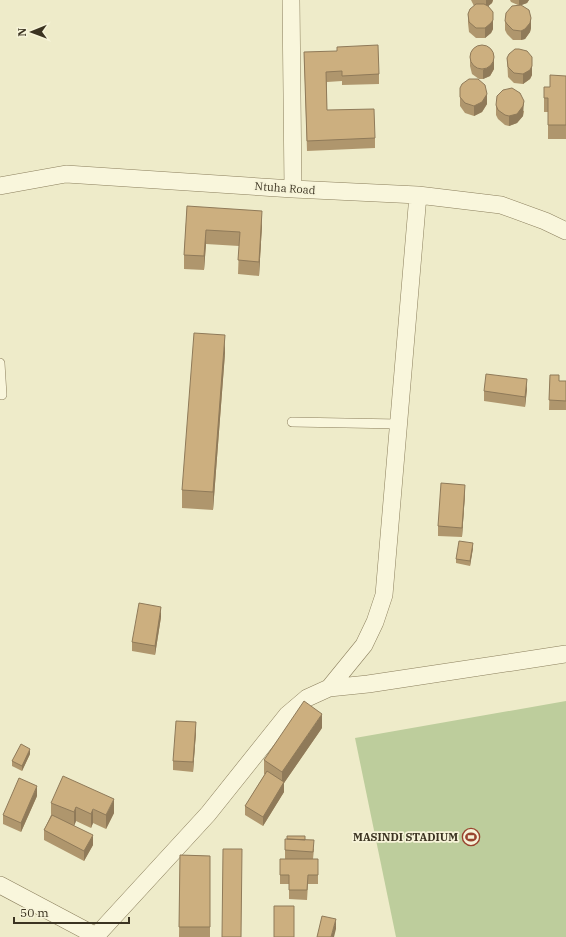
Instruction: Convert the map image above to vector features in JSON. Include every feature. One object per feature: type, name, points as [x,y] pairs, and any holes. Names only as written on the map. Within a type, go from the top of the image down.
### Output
[{"type":"street","points":[[291,0],[293,189]]},
{"type":"street","name":"Ntuha Road","points":[[0,186],[66,174],[293,189],[418,195],[501,204],[566,231]]},
{"type":"street","points":[[329,688],[364,645],[376,622],[384,595],[418,195]]},
{"type":"street","points":[[0,885],[92,936],[208,814],[287,715],[307,698],[329,688],[368,684],[566,654]]},
{"type":"lane","points":[[0,363],[2,395]]},
{"type":"lane","points":[[292,422],[399,424]]},
{"type":"green space","name":"MASINDI STADIUM","points":[[566,701],[566,937],[396,937],[355,738]]},
{"type":"building","points":[[476,4],[484,4],[493,12],[493,20],[485,28],[476,28],[469,22],[468,14],[470,9]]},
{"type":"building","points":[[521,5],[529,10],[531,18],[530,23],[521,31],[513,30],[505,21],[506,13],[512,6]]},
{"type":"building","points":[[378,45],[379,74],[342,76],[342,71],[326,72],[327,110],[374,109],[375,138],[307,141],[304,52],[337,51],[337,47]]},
{"type":"building","points":[[482,45],[491,48],[494,57],[491,66],[482,69],[473,66],[470,57],[473,48]]},
{"type":"building","points":[[515,49],[527,51],[532,57],[532,66],[530,70],[523,74],[514,73],[508,67],[507,58]]},
{"type":"building","points":[[550,75],[566,76],[566,125],[548,125],[548,98],[544,98],[544,87],[550,87]]},
{"type":"building","points":[[469,79],[478,79],[485,85],[487,94],[482,102],[474,106],[465,103],[460,97],[460,88],[462,84]]},
{"type":"building","points":[[512,88],[520,93],[524,101],[523,106],[517,114],[509,116],[498,110],[496,105],[497,96],[503,90]]},
{"type":"building","points":[[187,206],[262,211],[259,262],[238,260],[240,232],[206,230],[204,256],[184,255]]},
{"type":"building","points":[[194,333],[225,335],[213,492],[182,490]]},
{"type":"building","points":[[486,374],[527,379],[525,397],[484,391]]},
{"type":"building","points":[[550,375],[559,375],[559,381],[566,381],[566,401],[549,400]]},
{"type":"building","points":[[441,483],[465,485],[462,528],[438,526]]},
{"type":"building","points":[[459,541],[473,543],[470,561],[456,559]]},
{"type":"building","points":[[139,603],[161,607],[155,646],[132,642]]},
{"type":"building","points":[[304,701],[322,714],[282,772],[264,760]]},
{"type":"building","points":[[176,721],[196,722],[193,762],[173,761]]},
{"type":"building","points":[[21,744],[30,749],[22,766],[12,761]]},
{"type":"building","points":[[267,771],[284,782],[263,817],[245,806]]},
{"type":"building","points":[[63,776],[114,799],[106,815],[93,809],[91,814],[76,807],[74,812],[51,803]]},
{"type":"building","points":[[19,778],[37,786],[21,823],[3,815]]},
{"type":"building","points":[[52,815],[93,835],[84,851],[44,830]]},
{"type":"building","points":[[287,836],[305,836],[305,840],[287,839]]},
{"type":"building","points":[[285,839],[314,840],[313,852],[285,850]]},
{"type":"building","points":[[223,849],[242,849],[241,937],[222,937]]},
{"type":"building","points":[[180,855],[210,856],[210,927],[179,927]]},
{"type":"building","points":[[280,859],[318,859],[318,875],[308,875],[307,890],[289,890],[289,875],[280,875]]},
{"type":"building","points":[[274,906],[294,906],[294,937],[274,937]]},
{"type":"building","points":[[322,916],[336,919],[331,937],[317,937]]},
{"type":"place","name":"MASINDI STADIUM","points":[[471,837]]}]
